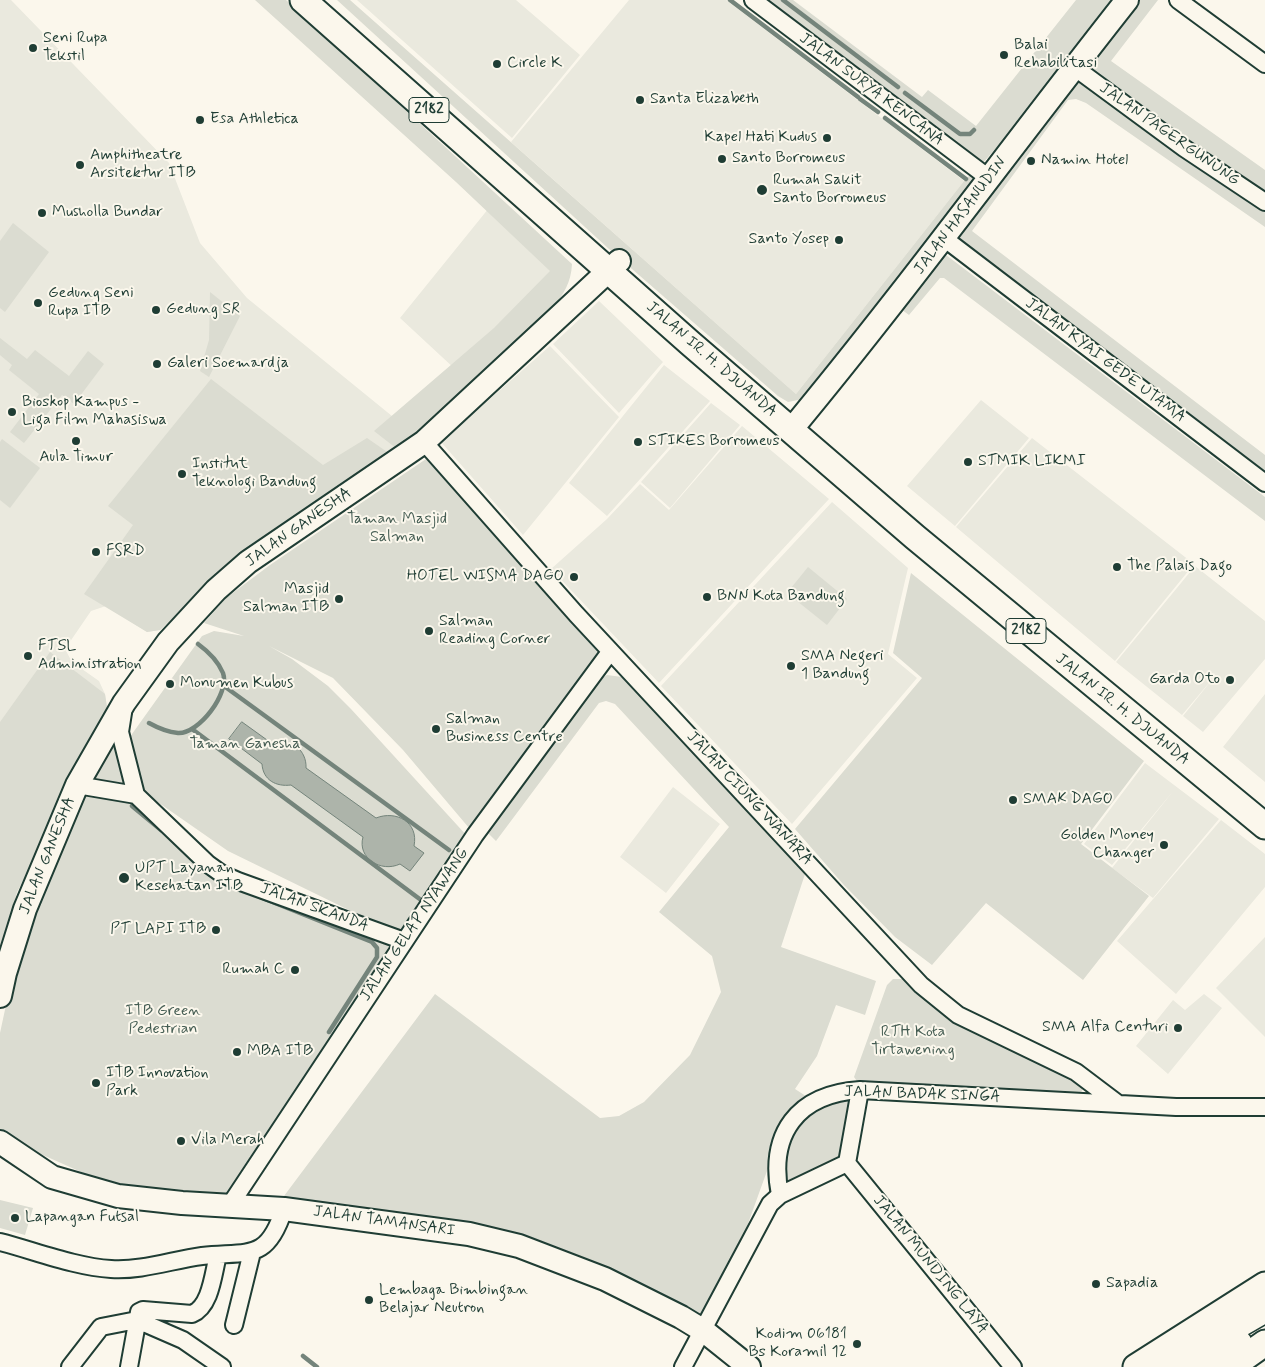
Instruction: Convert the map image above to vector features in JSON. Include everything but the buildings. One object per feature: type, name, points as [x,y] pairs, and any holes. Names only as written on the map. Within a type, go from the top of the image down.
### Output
[{"type":"highway","points":[[1163,1367],[1265,1308]]},
{"type":"highway","points":[[1202,1367],[1265,1328]]},
{"type":"main road","name":"JALAN IR. H. DJUANDA","points":[[303,0],[796,424],[994,587],[1265,805]]},
{"type":"main road","name":"JALAN IR. H. DJUANDA","points":[[327,0],[614,266]]},
{"type":"main road","name":"JALAN IR. H. DJUANDA","points":[[796,424],[985,597],[1265,826]]},
{"type":"main road","points":[[1136,1367],[1265,1285]]},
{"type":"main road","points":[[1231,1367],[1265,1343]]},
{"type":"street","name":"JALAN SURYA KENCANA","points":[[753,0],[990,179]]},
{"type":"street","name":"JALAN HASANUDIN","points":[[796,424],[944,239],[1127,0]]},
{"type":"street","points":[[1178,0],[1265,64]]},
{"type":"street","name":"JALAN PAGERGUNUNG","points":[[1074,67],[1184,148],[1265,202]]},
{"type":"street","name":"JALAN KYAI GEDE UTAMA","points":[[944,239],[1265,483]]},
{"type":"street","name":"JALAN GANESHA","points":[[0,996],[5,973],[25,910],[77,785],[124,703],[168,642],[216,590],[287,535],[424,442],[614,266]]},
{"type":"street","name":"JALAN CIUNG WANARA","points":[[424,442],[610,652],[922,985],[958,1015],[1076,1072],[1116,1102]]},
{"type":"street","name":"JALAN GELAP NYAWANG","points":[[230,1205],[475,835],[610,652]]},
{"type":"street","points":[[77,785],[136,795],[120,732],[124,703]]},
{"type":"street","name":"JALAN SKANDA","points":[[136,795],[208,864],[222,874],[404,941]]},
{"type":"street","points":[[683,1367],[704,1331],[770,1204],[780,1195],[847,1163],[860,1090]]},
{"type":"street","name":"JALAN BADAK SINGA","points":[[780,1195],[776,1174],[777,1151],[786,1130],[799,1113],[817,1100],[838,1092],[860,1090],[1116,1102],[1176,1107],[1265,1107]]},
{"type":"street","name":"JALAN TAMANSARI","points":[[0,1142],[52,1177],[118,1196],[284,1209],[469,1234],[520,1246],[605,1279],[681,1316],[704,1331],[749,1367]]},
{"type":"street","name":"JALAN MUNDING LAYA","points":[[847,1163],[1013,1367]]},
{"type":"street","points":[[0,1242],[112,1269],[146,1266],[252,1252],[269,1242],[279,1226],[284,1209]]},
{"type":"street","points":[[234,1325],[252,1252]]},
{"type":"street","points":[[129,1367],[139,1312],[143,1310],[192,1314],[204,1304],[218,1255]]},
{"type":"street","points":[[70,1367],[101,1327],[137,1320],[183,1340],[222,1367]]},
{"type":"shaded area","name":"Institut Teknologi Bandung","points":[[0,0],[11,0],[169,163],[200,243],[247,298],[419,438],[203,589],[160,630],[147,632],[106,606],[91,611],[65,649],[72,662],[99,681],[105,694],[108,714],[17,892],[0,952]]},
{"type":"shaded area","points":[[357,0],[516,0],[580,55],[512,138]]},
{"type":"shaded area","name":"Rumah Sakit Santo Borromeus","points":[[629,0],[726,0],[964,181],[796,394],[511,142]]},
{"type":"shaded area","points":[[497,198],[562,264],[455,369],[400,318]]},
{"type":"shaded area","points":[[599,301],[663,362],[619,413],[553,344]]},
{"type":"shaded area","points":[[550,346],[619,417],[523,535],[441,442]]},
{"type":"shaded area","name":"STIKES Borromeus","points":[[664,365],[710,401],[607,516],[569,483]]},
{"type":"shaded area","name":"STMIK LIKMI","points":[[981,400],[1029,438],[955,526],[907,486]]},
{"type":"shaded area","points":[[711,403],[740,425],[670,508],[641,482]]},
{"type":"shaded area","points":[[742,426],[829,499],[659,683],[551,569],[607,519],[640,484],[669,510]]},
{"type":"shaded area","points":[[1032,438],[1194,564],[1115,661],[956,527]]},
{"type":"shaded area","name":"SMA Negeri 1 Bandung","points":[[832,502],[908,568],[888,654],[917,678],[792,824],[661,686]]},
{"type":"shaded area","points":[[1195,566],[1265,621],[1265,659],[1203,732],[1183,716],[1214,677],[1182,715],[1116,662]]},
{"type":"shaded area","points":[[1265,694],[1265,782],[1223,747]]},
{"type":"shaded area","points":[[242,722],[274,745],[286,742],[297,747],[304,756],[306,768],[376,818],[384,816],[398,817],[409,824],[415,838],[414,846],[424,853],[410,871],[400,864],[385,867],[372,862],[364,851],[362,845],[363,837],[291,785],[280,785],[271,781],[265,774],[262,764],[229,739]]},
{"type":"shaded area","points":[[1145,763],[1219,819],[1153,898],[1112,868],[1174,790],[1112,865],[1084,844]]},
{"type":"shaded area","points":[[673,787],[720,824],[666,893],[620,857]]},
{"type":"shaded area","points":[[1221,820],[1265,854],[1265,887],[1176,994],[1117,941]]},
{"type":"shaded area","points":[[1265,937],[1265,1037],[1216,988]]},
{"type":"shaded area","name":"SMA Alfa Centuri","points":[[1204,994],[1222,1008],[1168,1074],[1136,1046],[1173,1000],[1185,1010]]},
{"type":"green space","points":[[255,0],[286,0],[572,264],[566,288],[553,308],[401,452],[374,431],[494,328],[550,271],[456,182]]},
{"type":"green space","points":[[337,0],[350,0],[796,394],[964,181],[972,173],[980,179],[803,399],[788,402],[778,396],[609,249]]},
{"type":"green space","points":[[763,0],[793,0],[922,97],[928,90],[976,126],[1076,0],[1125,0],[982,164]]},
{"type":"green space","points":[[1129,0],[1158,0],[1111,61],[1265,170],[1265,196],[1077,66]]},
{"type":"green space","points":[[1074,71],[1265,205],[1265,227],[1086,103],[1076,99],[1068,100],[972,231],[1265,455],[1265,471],[957,236]]},
{"type":"green space","points":[[13,223],[49,252],[5,312],[0,308],[0,241]]},
{"type":"green space","points":[[946,255],[1265,497],[1265,521],[944,278],[940,278],[909,315],[898,307],[940,256]]},
{"type":"green space","points":[[210,292],[240,316],[209,377],[200,371],[209,340]]},
{"type":"green space","points":[[0,338],[27,359],[35,350],[69,376],[88,351],[104,364],[74,404],[62,395],[24,443],[10,432],[39,394],[9,370],[12,365],[0,355]]},
{"type":"green space","points":[[211,379],[323,465],[367,438],[393,456],[203,589],[160,630],[147,632],[84,594],[133,525],[108,506]]},
{"type":"green space","points":[[2,439],[40,468],[10,508],[0,500],[0,442]]},
{"type":"green space","points":[[426,459],[542,576],[610,652],[475,835],[403,750],[333,678],[269,646],[292,659],[328,686],[468,837],[400,935],[228,851],[139,789],[127,741],[202,636],[214,631],[244,636],[204,623],[226,598],[270,565]]},
{"type":"green space","points":[[808,567],[847,599],[827,625],[787,593]]},
{"type":"green space","points":[[911,573],[1144,761],[1081,844],[1149,896],[1083,980],[986,903],[932,965],[895,937],[843,884],[795,829],[922,678],[893,653]]},
{"type":"green space","points":[[50,652],[105,694],[108,714],[17,892],[0,952],[0,722]]},
{"type":"green space","points":[[607,675],[622,677],[632,684],[807,868],[781,947],[876,981],[865,1015],[836,1005],[817,1056],[795,1089],[812,1100],[780,1135],[711,1326],[543,1259],[290,1205],[284,1196],[435,994],[600,1118],[619,1116],[644,1102],[690,1055],[721,992],[712,956],[659,912],[729,827],[615,704],[606,701],[599,703],[496,841],[487,832],[593,684]]},
{"type":"green space","points":[[115,731],[132,787],[81,784]]},
{"type":"green space","name":"ITB Green Pedestrian","points":[[78,787],[132,798],[221,877],[395,948],[230,1205],[97,1179],[0,1136],[0,1033],[12,977]]},
{"type":"green space","name":"RTH Kota Tirtawening","points":[[893,979],[908,979],[1080,1081],[1083,1086],[1082,1091],[1078,1095],[859,1084],[854,1077],[887,985]]},
{"type":"green space","points":[[855,1094],[846,1158],[781,1191],[788,1137],[818,1102]]},
{"type":"green space","name":"Lapangan Futsal","points":[[0,1200],[33,1208],[25,1235],[0,1228]]},
{"type":"waterway","points":[[730,0],[858,97]]},
{"type":"waterway","points":[[783,0],[898,87]]},
{"type":"waterway","points":[[905,93],[960,134],[970,134],[974,130]]},
{"type":"waterway","points":[[860,99],[878,112]]},
{"type":"waterway","points":[[885,118],[966,179]]},
{"type":"waterway","points":[[149,723],[171,732],[186,732],[195,727],[211,711],[222,691],[223,673],[213,657],[198,644]]},
{"type":"waterway","points":[[224,686],[449,850]]},
{"type":"waterway","points":[[192,729],[425,903]]},
{"type":"waterway","points":[[132,806],[161,830]]},
{"type":"waterway","points":[[260,897],[372,942],[377,948],[377,957],[329,1032]]},
{"type":"waterway","points":[[303,1356],[317,1367]]},
{"type":"place","name":"Seni Rupa Tekstil","points":[[33,48]]},
{"type":"place","name":"Balai Rehabilitasi","points":[[1004,55]]},
{"type":"place","name":"Circle K","points":[[497,64]]},
{"type":"place","name":"Santa Elizabeth","points":[[640,100]]},
{"type":"place","name":"Esa Athletica","points":[[200,120]]},
{"type":"place","name":"Kapel Hati Kudus","points":[[827,138]]},
{"type":"place","name":"Santo Borromeus","points":[[722,159]]},
{"type":"place","name":"Namin Hotel","points":[[1031,161]]},
{"type":"place","name":"Amphitheatre Arsitektur ITB","points":[[80,165]]},
{"type":"place","name":"Rumah Sakit Santo Borromeus","points":[[762,190]]},
{"type":"place","name":"Musholla Bundar","points":[[42,213]]},
{"type":"place","name":"Santo Yosep","points":[[839,240]]},
{"type":"place","name":"Gedung Seni Rupa ITB","points":[[38,303]]},
{"type":"place","name":"Gedung SR","points":[[156,310]]},
{"type":"place","name":"Galeri Soemardja","points":[[157,364]]},
{"type":"place","name":"Bioskop Kampus - Liga Film Mahasiswa","points":[[12,412]]},
{"type":"place","name":"Aula Timur","points":[[76,441]]},
{"type":"place","name":"STIKES Borromeus","points":[[638,442]]},
{"type":"place","name":"STMIK LIKMI","points":[[968,462]]},
{"type":"place","name":"Institut Teknologi Bandung","points":[[182,474]]},
{"type":"place","name":"FSRD","points":[[96,552]]},
{"type":"place","name":"The Palais Dago","points":[[1117,567]]},
{"type":"place","name":"HOTEL WISMA DAGO","points":[[574,577]]},
{"type":"place","name":"BNN Kota Bandung","points":[[707,597]]},
{"type":"place","name":"Masjid Salman ITB","points":[[339,599]]},
{"type":"place","name":"Salman Reading Corner","points":[[429,631]]},
{"type":"place","name":"FTSL Administration","points":[[28,656]]},
{"type":"place","name":"SMA Negeri 1 Bandung","points":[[791,666]]},
{"type":"place","name":"Garda Oto","points":[[1230,680]]},
{"type":"place","name":"Monumen Kubus","points":[[170,684]]},
{"type":"place","name":"Salman Business Centre","points":[[436,729]]},
{"type":"place","name":"SMAK DAGO","points":[[1013,800]]},
{"type":"place","name":"Golden Money Changer","points":[[1164,845]]},
{"type":"place","name":"UPT Layanan Kesehatan ITB","points":[[124,878]]},
{"type":"place","name":"PT LAPI ITB","points":[[216,930]]},
{"type":"place","name":"Rumah C","points":[[295,970]]},
{"type":"place","name":"SMA Alfa Centuri","points":[[1178,1028]]},
{"type":"place","name":"MBA ITB","points":[[237,1052]]},
{"type":"place","name":"ITB Innovation Park","points":[[96,1083]]},
{"type":"place","name":"Vila Merah","points":[[181,1141]]},
{"type":"place","name":"Lapangan Futsal","points":[[15,1218]]},
{"type":"place","name":"Sapadia","points":[[1096,1284]]},
{"type":"place","name":"Lembaga Bimbingan Belajar Neutron","points":[[369,1300]]},
{"type":"place","name":"Kodim 06181 Bs Koramil 12","points":[[857,1344]]},
{"type":"park label","name":"Taman Masjid Salman","points":[[397,529]]},
{"type":"park label","name":"Taman Ganesha","points":[[245,745]]}]
